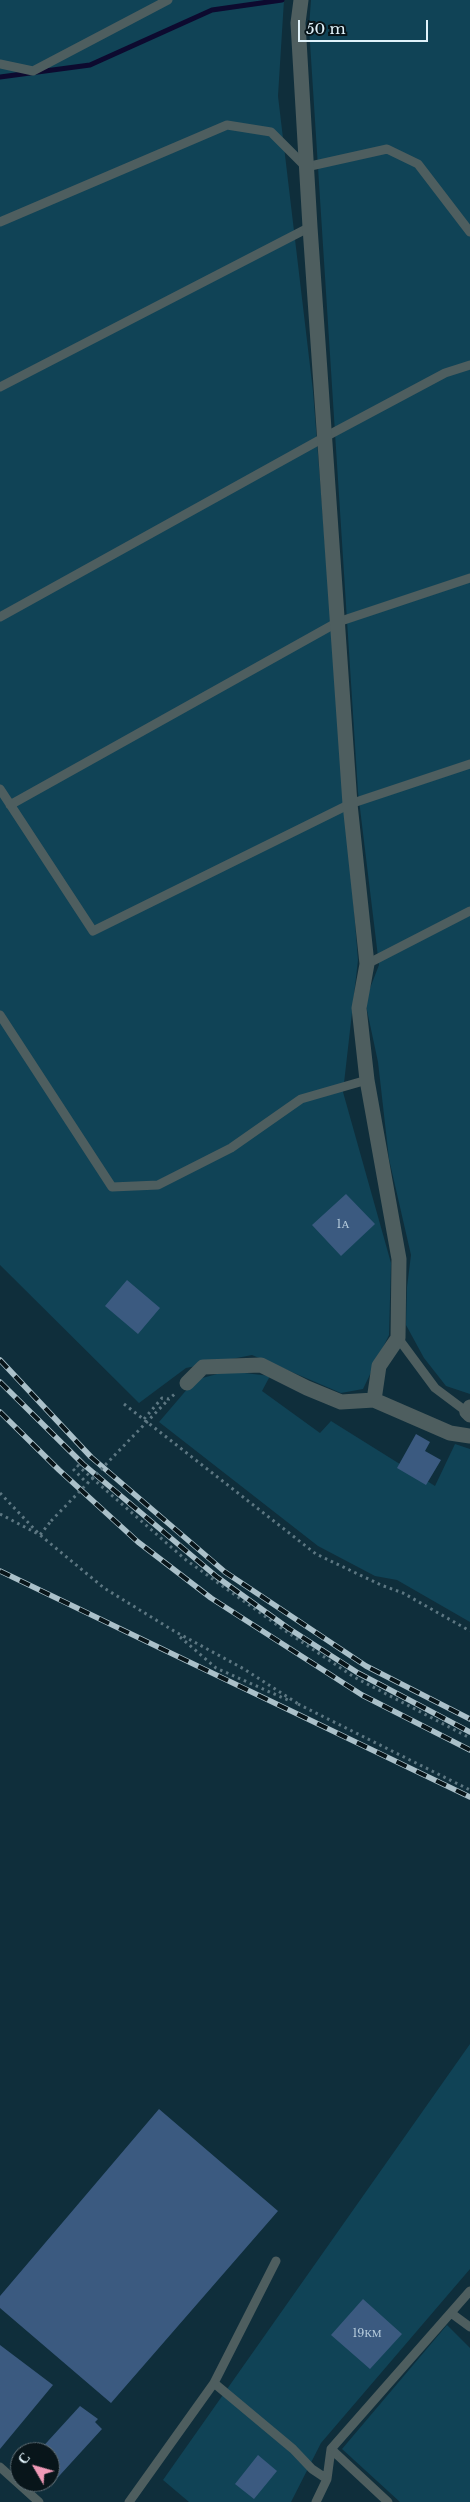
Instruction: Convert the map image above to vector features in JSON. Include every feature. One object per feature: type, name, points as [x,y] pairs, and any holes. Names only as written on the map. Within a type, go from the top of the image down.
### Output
[{"type":"street","points":[[301,0],[298,23],[310,228],[350,804],[367,964],[359,1008],[367,1080],[399,1259],[398,1338],[379,1366],[374,1400]]},
{"type":"street","points":[[186,1383],[203,1367],[261,1365],[341,1402],[374,1400],[450,1433],[470,1436]]},
{"type":"lane","points":[[0,64],[33,71],[168,0]]},
{"type":"lane","points":[[0,222],[227,125],[271,132],[306,167],[387,149],[418,164],[470,232]]},
{"type":"lane","points":[[0,387],[310,228]]},
{"type":"lane","points":[[0,617],[325,437],[445,373],[470,365]]},
{"type":"lane","points":[[10,805],[338,622],[470,578]]},
{"type":"lane","points":[[0,789],[93,931],[350,804],[470,764]]},
{"type":"lane","points":[[367,964],[470,911]]},
{"type":"lane","points":[[0,1015],[112,1187],[158,1185],[231,1148],[301,1099],[367,1080]]},
{"type":"lane","points":[[398,1338],[435,1388],[469,1411]]},
{"type":"lane","points":[[128,2502],[214,2383],[276,2261]]},
{"type":"lane","points":[[316,2502],[327,2479],[332,2449],[470,2290]]},
{"type":"lane","points":[[451,2313],[470,2327]]},
{"type":"lane","points":[[214,2383],[293,2449],[312,2469],[327,2479]]},
{"type":"lane","points":[[332,2449],[388,2502]]},
{"type":"lane","points":[[0,2467],[40,2502]]},
{"type":"path","points":[[40,1534],[168,1399],[162,1398],[144,1419]]},
{"type":"path","points":[[124,1404],[316,1554],[381,1585],[403,1593],[470,1630]]},
{"type":"path","points":[[77,1465],[186,1560],[287,1632],[354,1677],[470,1738]]},
{"type":"path","points":[[73,1469],[87,1484]]},
{"type":"path","points":[[0,1493],[73,1565],[104,1588],[174,1631],[244,1669],[300,1705]]},
{"type":"path","points":[[0,1514],[40,1534]]},
{"type":"path","points":[[174,1631],[216,1668],[300,1705],[470,1790]]},
{"type":"shaded area","points":[[0,0],[284,0],[278,96],[313,391],[358,960],[343,1092],[391,1263],[389,1335],[363,1389],[341,1393],[252,1355],[186,1368],[139,1403],[0,1265]]},
{"type":"shaded area","points":[[311,0],[470,0],[470,1394],[446,1386],[424,1358],[406,1325],[407,1287],[411,1255],[389,1159],[378,1062],[365,1001],[379,965],[358,792],[309,27]]},
{"type":"shaded area","points":[[228,1371],[270,1376],[262,1391],[320,1433],[331,1421],[435,1486],[455,1444],[470,1449],[470,1622],[397,1580],[375,1576],[318,1546],[159,1422],[195,1380]]},
{"type":"shaded area","points":[[470,2044],[470,2269],[321,2443],[291,2502],[189,2502],[163,2480]]},
{"type":"shaded area","points":[[447,2325],[470,2348],[470,2502],[400,2502],[342,2449]]},
{"type":"building","points":[[346,1194],[375,1224],[341,1256],[312,1225]]},
{"type":"building","points":[[127,1280],[160,1308],[138,1334],[105,1306]]},
{"type":"building","points":[[416,1434],[430,1442],[425,1451],[441,1460],[426,1485],[397,1468]]},
{"type":"building","points":[[159,2109],[278,2211],[111,2403],[0,2308],[0,2296]]},
{"type":"building","points":[[363,2299],[402,2334],[370,2369],[331,2335]]},
{"type":"building","points":[[0,2345],[53,2385],[0,2449]]},
{"type":"building","points":[[80,2406],[98,2419],[95,2422],[102,2429],[60,2475],[60,2442],[47,2442]]},
{"type":"building","points":[[258,2455],[277,2471],[254,2499],[235,2484]]},
{"type":"waterway","points":[[0,77],[90,65],[212,10],[282,0]]},
{"type":"railway","points":[[0,1360],[91,1457],[225,1572],[366,1666],[470,1719]]},
{"type":"railway","points":[[0,1382],[83,1464],[217,1577],[288,1628],[358,1673],[470,1732]]},
{"type":"railway","points":[[0,1412],[59,1470],[138,1542],[211,1598],[362,1695],[470,1750]]},
{"type":"railway","points":[[0,1571],[470,1797]]}]
